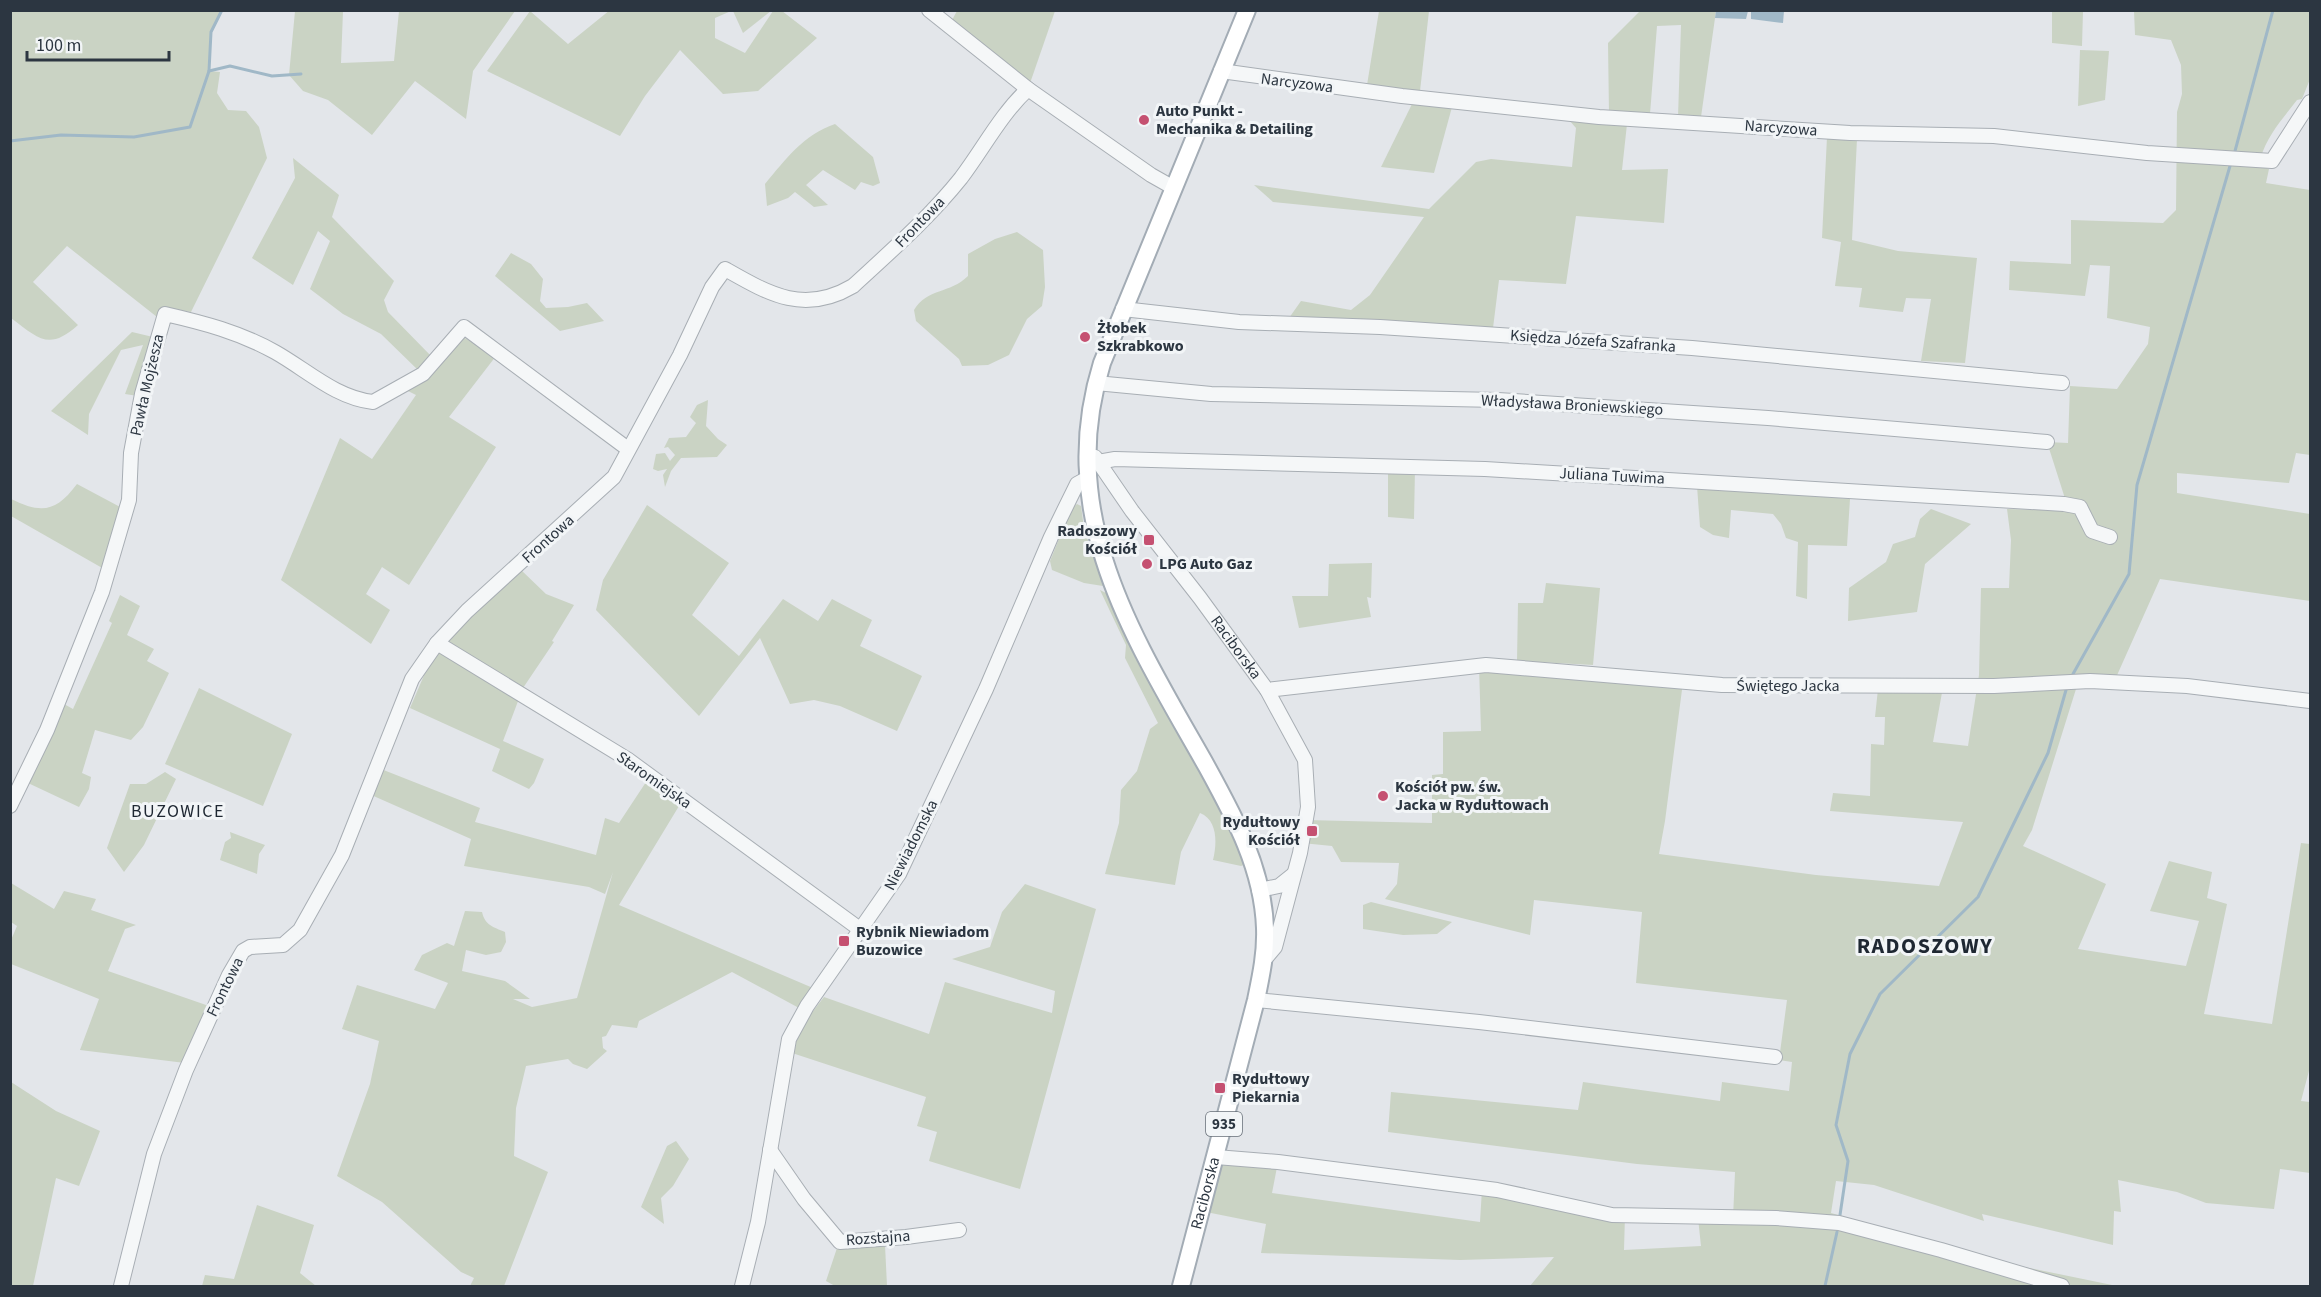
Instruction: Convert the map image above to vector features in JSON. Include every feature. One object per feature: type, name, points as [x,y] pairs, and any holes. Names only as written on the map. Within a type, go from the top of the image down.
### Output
[{"type":"main road","name":"Raciborska","points":[[1181,1287],[1256,1000],[1264,960],[1265,927],[1251,855],[1237,821],[1136,641],[1116,595],[1093,525],[1087,449],[1096,383],[1169,185],[1246,10]]},
{"type":"street","points":[[929,10],[1028,89],[1169,185]]},
{"type":"street","name":"Narcyzowa","points":[[1221,71],[1402,96],[1599,117],[1850,133],[1994,136],[2147,153],[2272,161],[2310,102]]},
{"type":"street","name":"Frontowa","points":[[121,1287],[154,1154],[186,1070],[229,975],[243,951],[250,947],[283,945],[300,930],[342,855],[412,679],[437,643],[467,611],[614,477],[725,269],[780,297],[813,300],[840,293],[853,286],[932,212],[986,145],[1016,100],[1028,89]]},
{"type":"street","name":"Księdza Józefa Szafranka","points":[[1123,309],[1239,322],[1380,327],[1692,348],[2062,383]]},
{"type":"street","name":"Pawła Mojżesza","points":[[10,806],[47,730],[102,592],[129,500],[131,453],[142,393],[165,314],[228,329],[277,353],[340,394],[373,402],[423,374],[464,327],[628,449]]},
{"type":"street","name":"Władysława Broniewskiego","points":[[1096,383],[1211,394],[1498,400],[1768,418],[2047,442]]},
{"type":"street","name":"Raciborska","points":[[1087,449],[1267,690],[1305,760],[1308,807],[1275,947],[1264,960]]},
{"type":"street","name":"Juliana Tuwima","points":[[1098,462],[1114,459],[1485,469],[2064,504],[2080,507],[2092,531],[2110,537]]},
{"type":"street","name":"Niewiadomska","points":[[742,1287],[758,1222],[789,1039],[807,1006],[899,874],[986,689],[1077,484],[1088,478]]},
{"type":"street","name":"Staromiejska","points":[[437,643],[627,759],[861,930]]},
{"type":"street","name":"Świętego Jacka","points":[[1267,690],[1486,665],[1722,685],[1994,686],[2090,681],[2187,686],[2310,701]]},
{"type":"street","points":[[1259,890],[1279,886],[1294,874]]},
{"type":"street","points":[[1256,1000],[1479,1022],[1775,1057]]},
{"type":"street","name":"Rozstajna","points":[[770,1150],[834,1239],[840,1242],[959,1230]]},
{"type":"street","points":[[1216,1157],[1278,1162],[1497,1191],[1612,1215],[1776,1218],[1839,1224],[1941,1250],[2061,1287]]},
{"type":"green space","points":[[610,10],[731,11],[715,18],[715,38],[745,53],[773,11],[782,11],[817,38],[758,91],[723,94],[680,50],[645,96],[620,136],[487,71],[530,11],[568,44]]},
{"type":"green space","points":[[10,11],[222,11],[211,32],[209,71],[220,72],[217,93],[228,110],[246,111],[259,127],[267,158],[191,312],[163,309],[157,317],[67,246],[33,282],[78,325],[59,338],[51,340],[29,332],[11,318]]},
{"type":"green space","points":[[295,11],[343,11],[341,63],[394,61],[399,11],[515,11],[473,71],[466,119],[415,81],[372,135],[328,100],[303,91],[289,75]]},
{"type":"green space","points":[[733,11],[771,11],[743,33]]},
{"type":"green space","points":[[957,11],[1055,11],[1028,89],[952,20]]},
{"type":"green space","points":[[1379,11],[1429,11],[1420,91],[1367,85]]},
{"type":"green space","points":[[1640,11],[1716,11],[1701,117],[1678,117],[1681,25],[1657,26],[1650,114],[1609,114],[1608,43]]},
{"type":"green space","points":[[2052,11],[2083,11],[2082,46],[2052,43]]},
{"type":"green space","points":[[2134,11],[2310,11],[2310,79],[2302,99],[2297,100],[2276,127],[2261,157],[2244,160],[2269,169],[2266,183],[2310,190],[2310,455],[2296,453],[2289,483],[2177,473],[2177,493],[2310,514],[2310,601],[2160,579],[2114,682],[2102,681],[2076,689],[2032,830],[2023,846],[2106,884],[2078,949],[2186,966],[2199,921],[2150,911],[2169,861],[2212,872],[2207,898],[2227,904],[2204,1014],[2272,1024],[2301,843],[2310,844],[2310,1067],[2301,1101],[2310,1102],[2310,1173],[2280,1169],[2274,1209],[2206,1203],[2177,1192],[2118,1180],[2121,1212],[2114,1211],[2113,1245],[1982,1214],[1984,1221],[1874,1185],[1836,1181],[1831,1213],[2010,1264],[2117,1286],[1530,1286],[1554,1257],[1460,1260],[1261,1253],[1266,1224],[1201,1211],[1216,1157],[1278,1162],[1272,1193],[1480,1222],[1482,1189],[1625,1215],[1624,1250],[1701,1246],[1698,1218],[1733,1218],[1735,1172],[1637,1164],[1388,1132],[1391,1092],[1578,1110],[1583,1082],[1720,1101],[1722,1082],[1789,1091],[1792,1062],[1779,1060],[1787,1000],[1636,983],[1642,912],[1534,900],[1530,935],[1385,899],[1397,884],[1399,863],[1341,862],[1332,846],[1302,843],[1306,820],[1432,823],[1432,775],[1443,774],[1443,732],[1481,731],[1479,666],[1683,682],[1659,854],[1816,875],[1939,886],[1963,822],[1830,811],[1833,793],[1870,796],[1871,744],[1884,745],[1885,717],[1875,717],[1878,689],[1943,687],[1933,742],[1968,746],[1979,675],[1981,588],[2009,588],[2011,540],[2007,509],[2069,511],[2047,442],[2068,443],[2070,386],[2117,389],[2148,344],[2150,327],[2107,318],[2110,266],[2090,265],[2085,296],[2009,290],[2010,261],[2071,264],[2071,220],[2163,223],[2176,210],[2177,112],[2182,94],[2181,65],[2171,40],[2135,35]]},
{"type":"green space","points":[[2080,50],[2109,51],[2105,100],[2078,106]]},
{"type":"green space","points":[[1413,102],[1452,107],[1434,173],[1381,167]]},
{"type":"green space","points":[[1569,120],[1627,124],[1622,170],[1668,169],[1664,223],[1576,216],[1566,284],[1499,280],[1493,328],[1289,318],[1301,301],[1351,310],[1370,295],[1424,217],[1273,202],[1254,185],[1429,209],[1476,162],[1491,159],[1572,167],[1576,128]]},
{"type":"green space","points":[[835,124],[873,157],[880,183],[873,186],[861,182],[855,190],[823,170],[806,185],[828,205],[814,207],[795,192],[788,198],[767,206],[765,184],[804,141]]},
{"type":"green space","points":[[1827,137],[1857,139],[1852,240],[1898,251],[1977,258],[1965,363],[1921,361],[1931,299],[1906,298],[1903,312],[1859,307],[1862,288],[1835,286],[1841,242],[1822,238]]},
{"type":"green space","points":[[293,158],[339,195],[332,217],[394,281],[384,300],[388,312],[432,357],[420,372],[381,334],[343,314],[310,289],[330,241],[318,231],[293,285],[252,258],[295,178]]},
{"type":"green space","points":[[1017,232],[1043,250],[1045,287],[1042,306],[1027,319],[1009,355],[988,365],[962,366],[959,359],[916,321],[914,310],[925,298],[954,286],[968,276],[968,254],[995,239]]},
{"type":"green space","points":[[511,253],[531,264],[543,279],[540,301],[546,308],[587,303],[604,321],[560,331],[495,276]]},
{"type":"green space","points":[[132,332],[153,337],[138,396],[125,394],[143,345],[121,350],[89,414],[88,435],[51,411]]},
{"type":"green space","points":[[463,337],[496,356],[449,417],[496,447],[409,585],[382,567],[366,594],[390,610],[371,644],[281,580],[340,438],[372,459],[416,395],[406,390]]},
{"type":"green space","points":[[708,400],[706,426],[727,445],[717,457],[681,458],[671,471],[665,487],[663,475],[667,469],[658,471],[653,469],[656,454],[665,453],[670,461],[675,455],[668,447],[664,448],[669,438],[686,437],[696,423],[690,417],[697,405]]},
{"type":"green space","points":[[1388,468],[1415,469],[1414,519],[1388,517]]},
{"type":"green space","points":[[77,484],[122,508],[104,569],[11,516],[11,499],[31,507],[48,508],[62,500]]},
{"type":"green space","points":[[1697,486],[1850,499],[1847,546],[1808,545],[1807,599],[1796,596],[1798,542],[1786,538],[1781,524],[1773,514],[1731,510],[1729,538],[1713,535],[1700,527]]},
{"type":"green space","points":[[1077,504],[1081,506],[1084,528],[1103,586],[1084,583],[1052,570],[1050,561],[1071,509]]},
{"type":"green space","points":[[647,505],[729,563],[692,615],[739,656],[783,599],[818,621],[832,599],[872,620],[860,646],[922,676],[897,731],[840,706],[814,700],[790,704],[760,638],[699,716],[596,610],[603,580]]},
{"type":"green space","points":[[1931,509],[1971,524],[1925,564],[1917,612],[1848,621],[1849,588],[1886,562],[1893,544],[1915,537],[1920,519]]},
{"type":"green space","points":[[1372,563],[1371,598],[1367,597],[1371,617],[1299,628],[1292,596],[1328,596],[1329,564]]},
{"type":"green space","points":[[520,569],[546,594],[574,605],[552,641],[554,642],[523,688],[503,741],[544,759],[529,789],[492,771],[500,749],[410,708],[428,666],[456,629]]},
{"type":"green space","points":[[1546,583],[1600,588],[1593,665],[1517,661],[1518,603],[1543,603]]},
{"type":"green space","points":[[1100,590],[1106,593],[1224,807],[1246,864],[1241,866],[1213,860],[1215,833],[1210,821],[1200,813],[1181,852],[1175,885],[1105,874],[1119,823],[1121,790],[1137,771],[1150,729],[1158,723],[1125,658],[1126,645]]},
{"type":"green space","points":[[120,595],[140,606],[127,635],[154,649],[147,661],[169,673],[143,727],[131,740],[95,730],[82,773],[91,777],[89,789],[79,807],[28,783],[64,704],[73,709],[112,623],[109,621]]},
{"type":"green space","points":[[199,688],[292,734],[263,806],[165,764]]},
{"type":"green space","points":[[381,769],[480,808],[475,822],[596,855],[605,818],[619,823],[648,779],[679,806],[619,905],[813,988],[799,1008],[732,972],[639,1021],[637,1028],[612,1025],[606,1036],[602,1037],[603,1048],[607,1051],[587,1069],[573,1064],[568,1059],[526,1066],[516,1108],[514,1156],[548,1172],[504,1286],[470,1286],[474,1278],[461,1272],[382,1202],[337,1176],[370,1084],[379,1041],[342,1029],[357,985],[435,1009],[448,983],[414,970],[422,955],[447,943],[454,946],[465,911],[482,912],[487,923],[505,932],[506,942],[501,952],[486,955],[466,950],[462,971],[505,981],[530,999],[513,999],[532,1007],[577,998],[613,872],[605,894],[589,887],[464,866],[471,839],[369,794]]},
{"type":"green space","points":[[165,772],[176,779],[144,845],[124,872],[107,848],[130,784],[146,784]]},
{"type":"green space","points":[[230,832],[265,845],[259,854],[257,874],[220,860],[225,842],[231,838]]},
{"type":"green space","points":[[11,883],[54,909],[64,891],[96,899],[91,910],[136,925],[125,929],[108,971],[209,1006],[185,1063],[80,1050],[99,999],[11,964],[11,940],[17,926],[11,922]]},
{"type":"green space","points":[[1025,884],[1096,909],[1020,1189],[929,1161],[937,1132],[917,1126],[926,1097],[789,1052],[795,1034],[824,997],[929,1034],[945,982],[1052,1013],[1055,991],[952,959],[990,947],[1002,912]]},
{"type":"green space","points":[[1371,902],[1452,922],[1437,934],[1403,935],[1363,929],[1363,905]]},
{"type":"green space","points":[[11,1082],[56,1111],[100,1131],[79,1186],[56,1178],[33,1286],[11,1286]]},
{"type":"green space","points":[[676,1141],[689,1159],[673,1186],[661,1198],[664,1224],[641,1207],[667,1146]]},
{"type":"green space","points":[[257,1205],[314,1225],[300,1273],[316,1286],[202,1286],[205,1275],[234,1279]]},
{"type":"green space","points":[[885,1245],[887,1286],[835,1286],[826,1281],[837,1248]]},
{"type":"water","points":[[1716,11],[1748,11],[1746,19],[1715,18]]},
{"type":"water","points":[[1751,11],[1784,11],[1783,23],[1751,19]]},
{"type":"waterway","points":[[10,141],[61,135],[134,137],[190,127],[209,71],[211,32],[222,10]]},
{"type":"waterway","points":[[2235,151],[2273,10]]},
{"type":"waterway","points":[[209,71],[230,66],[272,76],[301,74]]},
{"type":"waterway","points":[[2073,674],[2129,574],[2137,485],[2230,166]]},
{"type":"waterway","points":[[1840,1215],[1848,1161],[1836,1125],[1850,1054],[1880,994],[1978,897],[2048,753],[2066,690]]},
{"type":"waterway","points":[[1825,1286],[1837,1232]]},
{"type":"place","name":"Auto Punkt - Mechanika & Detailing","points":[[1144,120]]},
{"type":"place","name":"Żłobek Szkrabkowo","points":[[1085,337]]},
{"type":"place","name":"Radoszowy Kościół","points":[[1149,540]]},
{"type":"place","name":"LPG Auto Gaz","points":[[1147,564]]},
{"type":"place","name":"Kościół pw. św. Jacka w Rydułtowach","points":[[1383,796]]},
{"type":"place","name":"Rydułtowy Kościół","points":[[1312,831]]},
{"type":"place","name":"Rybnik Niewiadom Buzowice","points":[[844,941]]},
{"type":"place","name":"Rydułtowy Piekarnia","points":[[1220,1088]]},
{"type":"district","name":"BUZOWICE","points":[[178,811]]},
{"type":"district","name":"RADOSZOWY","points":[[1925,946]]}]
